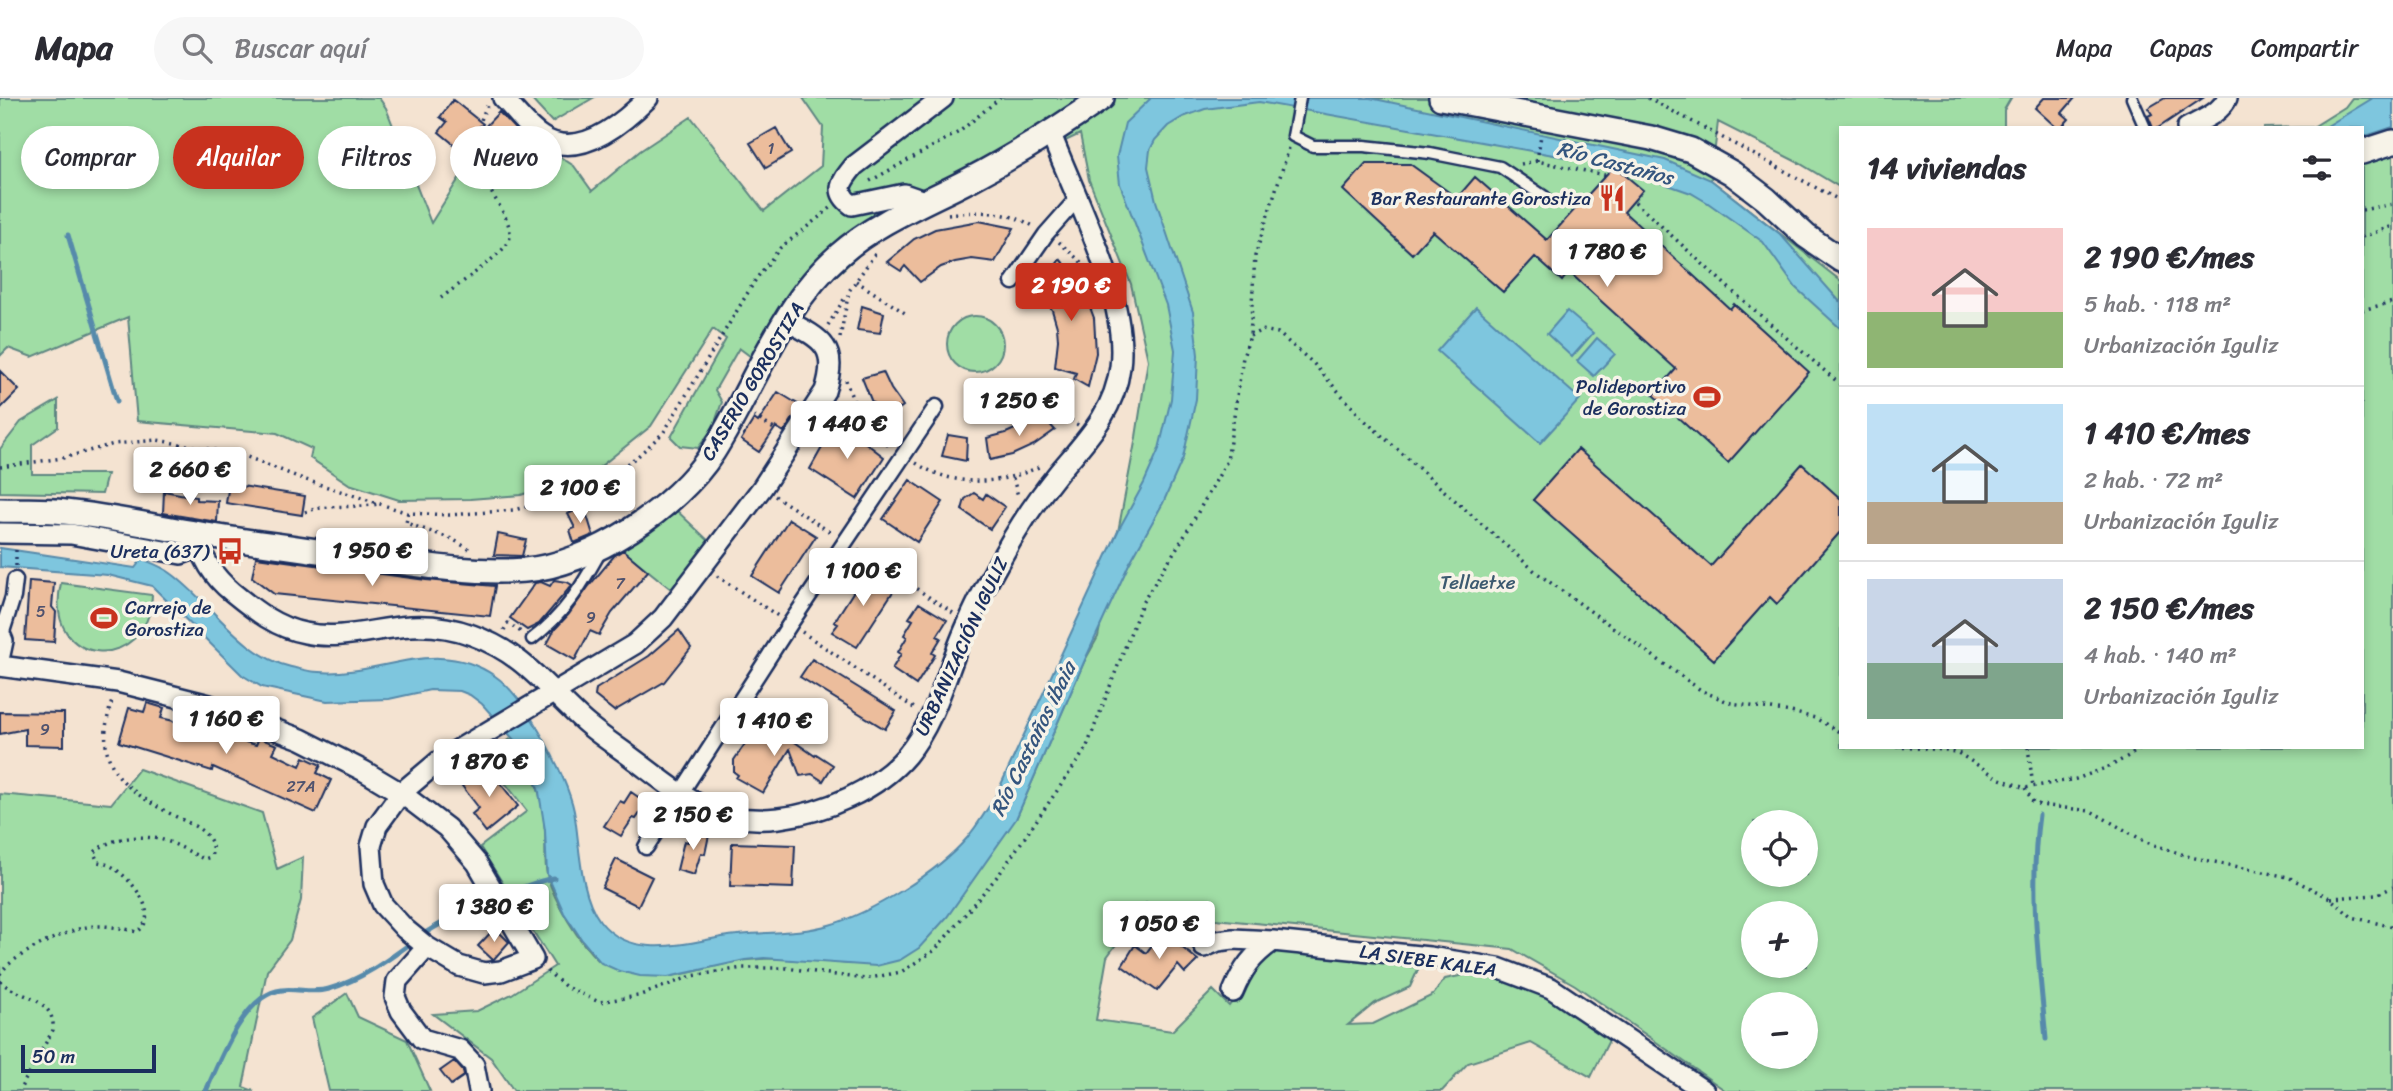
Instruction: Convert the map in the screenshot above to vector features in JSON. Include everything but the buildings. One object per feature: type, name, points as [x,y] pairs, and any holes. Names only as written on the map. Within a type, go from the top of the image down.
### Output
[{"type":"street","points":[[497,100],[539,136],[556,145],[572,146],[591,140],[632,114],[648,98]]},
{"type":"street","points":[[932,209],[904,194],[852,205],[844,199],[841,189],[842,181],[854,166],[943,98]]},
{"type":"street","name":"CASERIO GOROSTIZA","points":[[0,510],[64,511],[199,541],[474,572],[528,570],[567,562],[603,548],[674,496],[712,454],[768,349],[810,286],[837,256],[869,231],[932,209],[1051,134],[1084,106],[1102,98]]},
{"type":"street","points":[[1441,98],[1651,138],[1691,150],[1741,180],[1806,236],[1839,259]]},
{"type":"street","points":[[2191,126],[2216,113],[2224,106],[2227,98]]},
{"type":"street","name":"URBANIZACIÓN IGULIZ","points":[[199,541],[207,562],[226,587],[274,622],[303,633],[332,637],[415,625],[440,627],[500,646],[540,677],[582,721],[680,794],[709,811],[745,820],[778,819],[806,814],[835,804],[873,785],[907,755],[930,719],[968,622],[1025,520],[1058,473],[1090,435],[1109,405],[1116,388],[1122,337],[1117,309],[1051,134]]},
{"type":"street","points":[[2364,151],[2393,142]]},
{"type":"street","points":[[1013,282],[1046,234],[1077,200]]},
{"type":"street","points":[[0,666],[118,682],[209,705],[301,739],[401,793],[447,828],[477,863],[533,959],[501,971],[484,973],[460,966],[405,929],[383,905],[374,884],[371,846],[377,826],[401,793],[420,775],[454,751],[635,644],[663,618],[762,488],[828,383],[829,356],[820,339],[787,321]]},
{"type":"street","points":[[646,846],[790,624],[936,407]]},
{"type":"street","points":[[0,533],[71,534],[181,554],[199,541]]},
{"type":"street","points":[[0,655],[3,641],[0,634],[13,597],[15,580]]},
{"type":"street","name":"LA SIEBE KALEA","points":[[1204,947],[1233,939],[1273,941],[1429,957],[1498,968],[1551,988],[1704,1091]]},
{"type":"street","points":[[1233,992],[1240,975],[1254,955],[1273,941]]},
{"type":"street","points":[[428,947],[397,981],[395,997],[401,1011],[422,1039],[460,1049],[474,1065],[479,1091]]},
{"type":"lane","points":[[1300,98],[1293,136],[1313,146],[1364,146],[1430,153],[1500,167],[1545,197]]},
{"type":"lane","points":[[2132,98],[2144,126]]},
{"type":"lane","points":[[532,639],[553,623],[578,592],[603,548]]},
{"type":"path","points":[[0,467],[63,458],[114,444],[157,440],[242,455],[303,480],[408,513],[450,515],[514,510],[561,497],[609,476],[638,456],[664,432],[756,279],[780,248],[878,175],[959,132],[1000,98]]},
{"type":"path","points":[[1648,98],[1839,200]]},
{"type":"path","points":[[441,298],[501,251],[509,240],[510,230],[505,215],[482,177],[479,165],[491,147],[480,132],[480,122],[485,108],[497,100]]},
{"type":"path","points":[[1538,161],[1542,131]]},
{"type":"path","points":[[533,959],[566,987],[599,1002],[638,996],[692,976],[743,968],[786,968],[865,979],[901,971],[935,950],[1000,873],[1086,749],[1142,603],[1227,461],[1243,358],[1250,336],[1255,256],[1293,136]]},
{"type":"path","points":[[1500,167],[1538,161],[1605,175]]},
{"type":"path","points":[[1635,202],[1839,383]]},
{"type":"path","points":[[2364,211],[2393,204]]},
{"type":"path","points":[[932,209],[983,210],[1021,219],[1077,257],[1089,271]]},
{"type":"path","points":[[2364,236],[2393,226]]},
{"type":"path","points":[[820,339],[875,253],[883,247]]},
{"type":"path","points":[[856,281],[908,315]]},
{"type":"path","points":[[841,349],[842,326],[849,291]]},
{"type":"path","points":[[2364,309],[2393,302]]},
{"type":"path","points":[[1250,336],[1262,330],[1278,333],[1313,363],[1362,418],[1537,573],[1702,691],[1731,703],[1815,718],[1839,732]]},
{"type":"path","points":[[845,375],[857,407],[870,427],[884,443],[923,468],[962,481],[989,482],[1013,478],[1048,462]]},
{"type":"path","points":[[1030,393],[1090,435]]},
{"type":"path","points":[[738,405],[793,440]]},
{"type":"path","points":[[762,488],[968,622]]},
{"type":"path","points":[[305,512],[334,505],[360,508],[380,504]]},
{"type":"path","points":[[408,513],[406,523],[452,539],[475,552]]},
{"type":"path","points":[[703,568],[930,719]]},
{"type":"path","points":[[0,974],[19,957],[64,934],[89,926],[137,932],[145,926],[149,916],[132,885],[113,867],[98,862],[94,853],[101,846],[125,839],[162,840],[204,859],[211,857],[211,838],[154,805],[122,781],[110,764],[105,745],[106,718],[118,682]]},
{"type":"path","points":[[1929,749],[1958,754],[2000,779],[2025,788],[2076,779],[2110,766],[2140,749]]},
{"type":"path","points":[[2028,749],[2033,788]]},
{"type":"path","points":[[2025,788],[2033,802],[2040,805],[2091,811],[2146,842],[2190,857],[2288,877],[2330,898],[2353,917],[2393,927]]},
{"type":"path","points":[[2330,898],[2376,895],[2393,887]]},
{"type":"path","points":[[0,982],[7,989],[26,994],[38,1002],[54,1023],[54,1030],[19,1091]]},
{"type":"green space","name":"Tellaetxe","points":[[0,98],[379,98],[393,126],[318,126],[318,189],[418,189],[431,223],[452,189],[562,189],[562,158],[574,166],[592,191],[640,151],[691,117],[764,211],[821,166],[823,127],[803,98],[2011,98],[2004,110],[2004,126],[1839,126],[1839,187],[1799,163],[1718,122],[1711,180],[1839,279],[1839,749],[2364,749],[2364,126],[2315,126],[2345,107],[2352,98],[2393,98],[2393,1091],[1726,1091],[1575,985],[1512,949],[1215,919],[1146,903],[1107,957],[1096,1020],[1172,1031],[1213,990],[1229,1006],[1255,972],[1258,960],[1277,949],[1421,963],[1410,987],[1375,1003],[1348,1025],[1373,1024],[1433,995],[1445,979],[1498,968],[1614,1030],[1591,1077],[1531,1043],[1468,1063],[1442,1091],[514,1091],[491,1058],[433,1014],[477,1011],[512,994],[555,966],[480,847],[527,811],[484,756],[512,738],[532,770],[536,782],[544,820],[547,875],[568,921],[583,944],[599,961],[646,973],[671,976],[739,961],[762,959],[800,959],[850,964],[1016,819],[1084,662],[1098,637],[1148,360],[1131,284],[1089,180],[1080,134],[970,186],[871,244],[816,294],[766,368],[739,348],[715,390],[722,402],[713,428],[698,448],[680,446],[671,437],[726,339],[713,329],[651,426],[596,470],[521,495],[399,500],[349,484],[310,458],[312,449],[277,433],[137,421],[128,317],[32,357],[8,348],[0,356]]},
{"type":"green space","points":[[530,98],[593,98],[552,122]]},
{"type":"green space","points":[[969,316],[981,316],[995,324],[1003,338],[1001,355],[995,364],[981,372],[969,372],[952,360],[947,350],[947,338],[959,321]]},
{"type":"green space","points":[[58,400],[58,427],[32,445],[32,474],[107,474],[102,494],[0,492],[0,449],[21,422]]},
{"type":"green space","points":[[674,508],[712,544],[676,593],[620,548]]},
{"type":"green space","name":"Carrejo de Gorostiza","points":[[61,583],[152,595],[146,621],[134,639],[117,649],[98,651],[80,646],[66,632],[59,611]]},
{"type":"green space","points":[[139,769],[262,813],[277,869],[303,857],[301,900],[290,940],[267,971],[243,1087],[254,1091],[0,1091],[0,794],[111,804]]},
{"type":"green space","points":[[347,993],[358,1017],[407,1040],[430,1091],[329,1091],[312,1018]]},
{"type":"water","points":[[1151,98],[1370,98],[1665,160],[1711,180],[1780,234],[1839,301],[1839,327],[1796,288],[1763,242],[1691,193],[1614,166],[1259,102],[1205,109],[1168,126],[1150,150],[1148,167],[1156,201],[1193,312],[1198,355],[1196,399],[1183,458],[1163,503],[1129,564],[1016,819],[947,917],[919,948],[900,960],[876,966],[764,958],[668,977],[640,976],[601,963],[564,913],[547,874],[545,830],[539,792],[529,764],[516,742],[482,704],[470,695],[460,691],[430,690],[389,699],[327,701],[262,687],[242,675],[152,586],[108,575],[0,567],[0,548],[135,568],[142,559],[172,574],[258,652],[291,667],[316,672],[342,672],[429,658],[473,664],[495,676],[519,701],[554,758],[574,811],[581,868],[593,910],[612,933],[626,941],[642,945],[674,945],[735,935],[803,930],[846,919],[884,901],[922,877],[955,851],[984,815],[998,791],[1119,529],[1159,449],[1171,399],[1175,350],[1166,305],[1120,184],[1117,156],[1125,123]]},
{"type":"water","points":[[2373,98],[2393,98],[2393,127],[2364,137],[2364,126],[2327,126]]},
{"type":"water","points":[[1476,307],[1580,399],[1540,443],[1437,351]]},
{"type":"water","points":[[1567,311],[1593,333],[1572,357],[1547,334]]},
{"type":"water","points":[[1597,338],[1615,354],[1594,376],[1577,361]]},
{"type":"waterway","points":[[68,235],[117,401]]},
{"type":"waterway","points":[[2039,815],[2035,899],[2046,1039]]},
{"type":"waterway","points":[[419,937],[470,909],[554,878]]},
{"type":"waterway","points":[[206,1091],[236,1029],[262,998],[279,990],[320,991],[341,985],[374,969],[414,941]]},
{"type":"place","name":"Bar Restaurante Gorostiza","points":[[1612,198]]},
{"type":"place","name":"Polideportivo de Gorostiza","points":[[1707,397]]},
{"type":"place","name":"Ureta (637)","points":[[230,551]]},
{"type":"place","name":"Carrejo de Gorostiza","points":[[104,618]]},
{"type":"water label","name":"Río Castaños","points":[[1615,163]]},
{"type":"water label","name":"Río Castaños ibaia","points":[[1033,739]]}]
